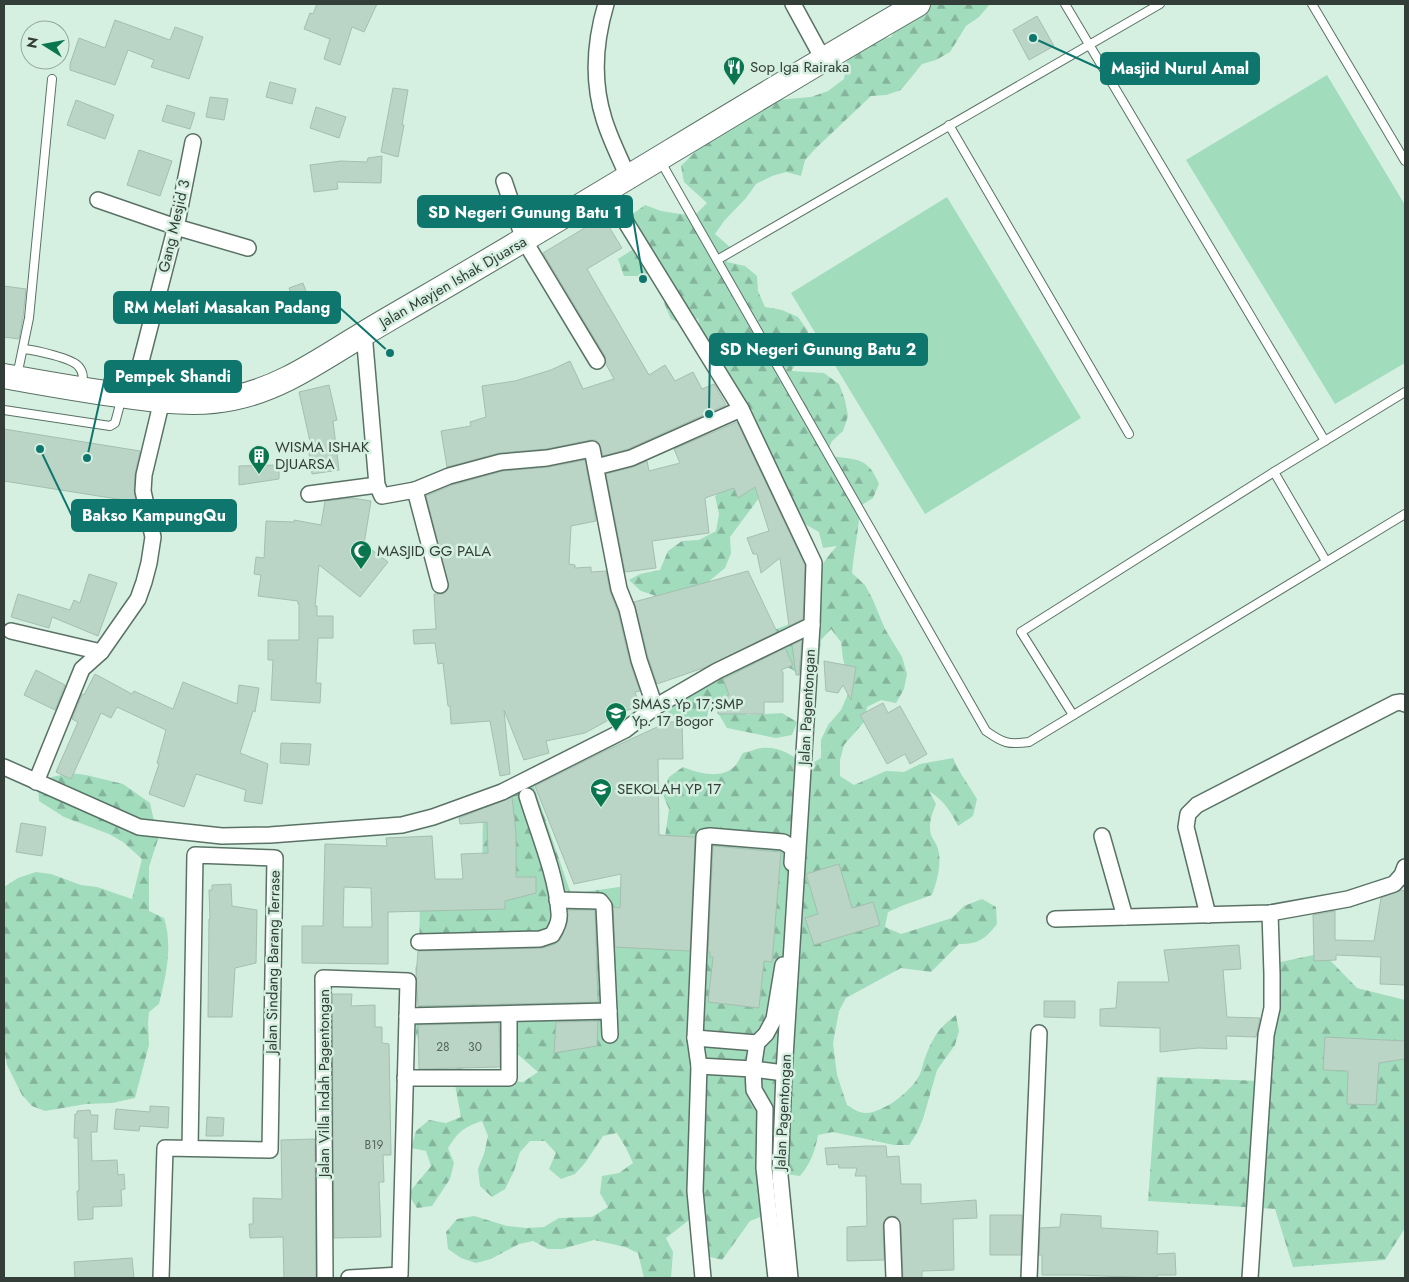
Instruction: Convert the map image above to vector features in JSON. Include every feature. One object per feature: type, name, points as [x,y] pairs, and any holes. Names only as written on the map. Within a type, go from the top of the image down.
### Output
[{"type":"main road","name":"Jalan Mayjen Ishak Djuarsa","points":[[10,377],[81,390],[162,400],[210,402],[261,390],[297,375],[364,333],[524,240],[823,59],[918,4]]},
{"type":"street","points":[[606,4],[596,46],[600,101],[604,120],[628,177]]},
{"type":"street","points":[[793,4],[823,59]]},
{"type":"street","name":"Gang Mesjid 3","points":[[126,396],[138,373],[176,227],[193,142]]},
{"type":"street","points":[[504,181],[524,240],[597,361]]},
{"type":"street","name":"Jalan Pagentongan","points":[[606,190],[742,409],[814,563],[812,625],[784,1073],[780,1176],[790,1278]]},
{"type":"street","points":[[98,200],[176,227],[248,248]]},
{"type":"street","points":[[364,333],[377,484],[382,496],[416,490],[449,476],[501,462],[548,458],[592,449],[619,589],[627,609],[639,660],[655,707]]},
{"type":"street","points":[[36,782],[82,669],[100,652],[138,599],[149,563],[153,537],[143,490],[144,475],[162,400]]},
{"type":"street","points":[[596,467],[631,458],[742,409]]},
{"type":"street","points":[[309,494],[377,484]]},
{"type":"street","points":[[416,490],[440,585]]},
{"type":"street","points":[[4,767],[139,827],[222,836],[270,835],[402,825],[433,817],[502,792],[625,730],[655,707],[717,671],[812,625]]},
{"type":"street","points":[[11,631],[100,652]]},
{"type":"street","points":[[1208,915],[1186,827],[1188,814],[1197,805],[1395,703],[1402,702],[1405,704]]},
{"type":"street","points":[[419,942],[540,939],[552,935],[559,915],[557,900],[554,884],[527,796]]},
{"type":"street","points":[[703,1278],[695,1191],[699,1066],[695,1038],[704,838],[710,836],[784,842],[793,848],[783,968],[774,1019],[766,1034],[757,1043],[754,1069],[754,1090],[766,1109],[764,1168],[776,1278]]},
{"type":"street","points":[[1102,836],[1125,917]]},
{"type":"street","name":"Jalan Sindang Barang Terrase","points":[[161,1278],[165,1148],[270,1150],[275,858],[195,855],[190,1148]]},
{"type":"street","points":[[1055,919],[1270,913],[1348,900],[1394,884],[1405,867]]},
{"type":"street","points":[[557,900],[600,901],[604,906],[610,1035]]},
{"type":"street","points":[[1250,1278],[1265,1043],[1272,1008],[1270,913]]},
{"type":"street","name":"Jalan Villa Indah Pagentongan","points":[[325,1278],[323,978],[408,981],[400,1275],[349,1278]]},
{"type":"street","points":[[407,1016],[609,1011]]},
{"type":"street","points":[[405,1078],[510,1078],[509,1014]]},
{"type":"street","points":[[1029,1278],[1039,1033]]},
{"type":"street","points":[[695,1038],[757,1043]]},
{"type":"street","points":[[699,1066],[754,1069],[784,1073]]},
{"type":"street","points":[[892,1225],[894,1278]]},
{"type":"lane","points":[[1065,4],[1325,441]]},
{"type":"lane","points":[[718,260],[1160,4]]},
{"type":"lane","points":[[1312,4],[1405,161]]},
{"type":"lane","points":[[10,377],[23,348],[29,318],[52,79]]},
{"type":"lane","points":[[950,125],[1130,434]]},
{"type":"lane","points":[[658,158],[986,731],[1002,742],[1014,744],[1029,742],[1405,514]]},
{"type":"lane","points":[[23,348],[78,364],[83,373],[81,390]]},
{"type":"lane","points":[[1073,715],[1021,632],[1274,472],[1405,392]]},
{"type":"lane","points":[[4,410],[110,426],[115,422],[126,396]]},
{"type":"lane","points":[[1274,472],[1326,561]]},
{"type":"green space","points":[[922,4],[990,4],[979,17],[966,26],[950,52],[936,60],[922,64],[901,90],[886,95],[871,96],[805,160],[801,176],[786,172],[756,184],[715,234],[731,248],[727,262],[745,266],[757,276],[758,291],[765,307],[782,310],[798,317],[808,331],[808,347],[791,371],[824,373],[839,384],[848,416],[843,431],[832,441],[826,455],[859,460],[870,468],[879,484],[873,498],[860,506],[852,573],[865,585],[885,629],[902,657],[907,674],[904,689],[896,703],[881,700],[867,707],[864,722],[844,745],[840,760],[840,776],[854,785],[886,771],[904,772],[920,764],[953,758],[977,799],[973,816],[958,826],[946,806],[929,791],[936,804],[931,819],[930,831],[939,855],[934,890],[932,895],[888,912],[885,927],[901,934],[952,918],[964,906],[982,899],[996,907],[997,924],[989,933],[977,942],[959,944],[931,972],[901,968],[846,998],[839,1011],[833,1043],[837,1075],[847,1105],[867,1113],[883,1108],[900,1097],[913,1085],[918,1077],[936,1035],[956,1015],[959,1031],[955,1045],[937,1070],[923,1119],[909,1145],[894,1145],[833,1132],[818,1135],[812,1157],[804,1171],[800,1176],[785,1174],[765,1215],[750,1221],[722,1260],[707,1256],[708,1239],[704,1221],[689,1220],[666,1238],[673,1252],[671,1278],[644,1278],[638,1253],[625,1247],[594,1240],[562,1249],[548,1249],[533,1241],[519,1244],[491,1259],[476,1263],[461,1258],[448,1249],[446,1232],[457,1219],[474,1216],[507,1226],[526,1228],[544,1227],[559,1218],[592,1217],[608,1207],[600,1193],[602,1176],[619,1173],[633,1163],[617,1133],[603,1136],[585,1163],[575,1174],[561,1179],[549,1169],[556,1153],[545,1141],[530,1141],[520,1152],[514,1171],[505,1189],[492,1197],[480,1186],[478,1169],[488,1136],[482,1121],[466,1128],[455,1138],[448,1148],[454,1163],[450,1179],[432,1206],[417,1208],[408,1194],[431,1166],[426,1151],[411,1148],[416,1131],[429,1120],[446,1123],[461,1117],[455,1085],[457,1068],[474,1070],[488,1079],[523,1082],[538,1072],[515,1052],[486,1041],[426,1048],[416,1035],[419,1001],[415,968],[419,962],[420,896],[482,892],[483,809],[533,783],[571,894],[667,880],[664,844],[669,809],[662,793],[669,777],[683,767],[702,773],[723,773],[735,766],[743,753],[766,748],[781,750],[807,766],[821,758],[821,740],[828,725],[841,710],[849,692],[848,676],[841,642],[831,629],[821,640],[818,672],[805,680],[793,670],[780,663],[732,708],[747,715],[782,713],[797,722],[792,735],[776,738],[727,728],[711,701],[707,716],[694,725],[679,721],[667,711],[669,694],[764,645],[773,630],[790,624],[803,614],[813,601],[822,565],[837,546],[823,548],[819,532],[793,514],[786,499],[772,492],[759,498],[730,537],[731,553],[725,568],[702,587],[656,596],[641,591],[629,580],[640,574],[660,570],[668,551],[682,541],[699,540],[716,531],[719,514],[715,496],[758,467],[744,437],[741,419],[701,335],[698,318],[684,325],[671,319],[664,303],[665,285],[654,273],[624,276],[618,259],[632,250],[628,234],[630,216],[645,205],[661,211],[694,216],[707,203],[684,182],[681,166],[706,141],[746,112],[763,111],[777,100],[811,97],[828,91],[844,79],[847,61],[856,45],[891,37],[901,23]]},
{"type":"green space","points":[[1327,75],[1405,205],[1405,363],[1335,404],[1186,160]]},
{"type":"green space","points":[[947,197],[1081,418],[925,514],[791,293]]},
{"type":"green space","points":[[71,773],[123,784],[150,803],[158,839],[149,867],[149,911],[164,918],[167,929],[168,961],[159,1004],[149,1012],[149,1045],[135,1098],[112,1103],[86,1104],[45,1111],[32,1106],[22,1095],[7,1065],[4,1049],[4,887],[18,878],[36,872],[51,874],[81,885],[97,887],[132,899],[142,859],[123,842],[109,834],[64,817],[39,801],[38,785],[52,777]]},
{"type":"green space","points":[[1323,953],[1357,988],[1405,1000],[1405,1228],[1385,1260],[1293,1267],[1275,1209],[1148,1201],[1157,1077],[1260,1081],[1266,965]]},
{"type":"building","points":[[317,4],[377,4],[364,32],[352,27],[340,65],[324,59],[330,39],[304,29],[310,13],[313,14]]},
{"type":"building","points":[[1037,16],[1054,46],[1029,60],[1013,30]]},
{"type":"building","points":[[115,20],[170,40],[175,27],[203,37],[189,79],[151,67],[154,60],[128,50],[115,85],[70,70],[70,64],[79,38],[105,48]]},
{"type":"building","points":[[270,82],[296,89],[292,104],[266,97]]},
{"type":"building","points":[[393,88],[408,90],[398,157],[381,152]]},
{"type":"building","points":[[210,97],[228,99],[224,120],[206,117]]},
{"type":"building","points":[[76,100],[114,115],[105,139],[67,125]]},
{"type":"building","points":[[167,105],[195,113],[190,129],[162,121]]},
{"type":"building","points":[[316,107],[346,117],[339,138],[310,128]]},
{"type":"building","points":[[139,150],[172,161],[160,196],[127,185]]},
{"type":"building","points":[[382,156],[381,183],[337,182],[338,189],[314,192],[310,165],[341,161],[367,162],[368,158]]},
{"type":"building","points":[[603,217],[622,248],[587,269],[649,375],[665,365],[675,381],[693,372],[702,389],[714,384],[726,405],[628,449],[603,456],[599,443],[591,440],[546,449],[499,453],[447,467],[441,431],[471,426],[470,422],[486,417],[482,386],[515,381],[551,370],[570,361],[583,389],[614,379],[606,364],[605,356],[543,253]]},
{"type":"building","points":[[303,283],[314,313],[300,318],[289,288]]},
{"type":"building","points":[[4,286],[26,289],[19,339],[4,337]]},
{"type":"building","points":[[329,385],[337,420],[333,421],[339,470],[312,474],[308,446],[311,446],[299,392]]},
{"type":"building","points":[[737,422],[805,565],[803,619],[789,626],[780,558],[761,573],[757,554],[753,554],[747,538],[769,531],[755,487],[738,498],[734,488],[705,498],[709,533],[652,541],[656,568],[625,572],[606,474],[647,461],[649,471],[680,463],[674,449]]},
{"type":"building","points":[[4,429],[140,451],[135,474],[134,490],[136,502],[4,481]]},
{"type":"building","points":[[585,460],[596,521],[571,526],[569,564],[575,565],[575,568],[591,567],[591,572],[606,571],[630,662],[640,691],[635,692],[640,706],[625,711],[585,733],[546,741],[549,753],[524,760],[504,710],[510,774],[500,776],[490,721],[451,724],[443,663],[438,664],[435,643],[414,644],[413,630],[436,629],[434,594],[443,594],[449,587],[426,496],[452,485],[503,471],[549,467]]},
{"type":"building","name":"WISMA ISHAK DJUARSA","points":[[279,465],[279,479],[239,485],[239,466]]},
{"type":"building","points":[[352,498],[371,501],[364,544],[388,562],[360,597],[319,565],[315,606],[317,606],[317,616],[333,616],[333,638],[318,638],[316,683],[321,683],[320,703],[271,700],[273,660],[268,660],[268,640],[299,640],[299,604],[298,601],[258,596],[261,575],[254,574],[256,557],[264,558],[266,521],[294,522],[294,520],[321,525],[325,501]]},
{"type":"building","points":[[748,571],[777,632],[706,667],[657,684],[634,602]]},
{"type":"building","points":[[89,574],[117,583],[98,636],[52,617],[49,628],[11,617],[18,594],[70,610],[74,600],[80,603]]},
{"type":"building","points":[[802,640],[799,675],[796,675],[792,645]]},
{"type":"building","points":[[785,648],[793,665],[781,670],[783,672],[783,702],[764,702],[764,714],[718,714],[718,700],[729,695],[723,679]]},
{"type":"building","points":[[824,661],[856,667],[851,700],[843,685],[838,693],[826,691]]},
{"type":"building","points":[[36,670],[65,685],[55,710],[24,695]]},
{"type":"building","points":[[95,674],[132,694],[134,691],[173,709],[183,682],[237,704],[239,685],[259,688],[255,712],[253,711],[240,753],[268,764],[262,804],[244,801],[246,790],[196,774],[184,807],[149,794],[159,764],[157,763],[166,730],[117,707],[111,718],[101,713],[71,779],[56,772],[78,722],[72,719],[82,694],[84,695]]},
{"type":"building","points":[[883,703],[888,713],[900,706],[927,754],[910,764],[905,754],[887,764],[860,715]]},
{"type":"building","name":"SEKOLAH YP 17","points":[[668,722],[682,722],[683,759],[658,759],[659,835],[695,837],[690,951],[615,947],[613,907],[620,908],[621,874],[574,884],[535,786]]},
{"type":"building","points":[[281,743],[311,744],[309,765],[280,763]]},
{"type":"building","points":[[512,797],[516,833],[516,877],[536,877],[536,893],[505,901],[505,909],[388,912],[388,964],[302,963],[302,926],[323,926],[325,844],[387,846],[386,838],[432,836],[435,879],[463,879],[461,854],[488,853],[487,822],[460,824],[459,818]],"holes":[[[344,887],[371,888],[372,927],[343,927]]]},
{"type":"building","points":[[21,823],[46,827],[42,856],[16,852]]},
{"type":"building","points":[[713,846],[781,852],[772,962],[764,961],[759,1008],[708,1002],[713,957],[710,957],[710,952],[708,952]]},
{"type":"building","points":[[839,864],[852,908],[873,902],[880,925],[814,945],[805,918],[818,914],[806,874]]},
{"type":"building","points":[[231,884],[232,906],[257,910],[256,963],[235,968],[232,1017],[208,1017],[209,890],[212,890],[212,885]]},
{"type":"building","points":[[1401,890],[1405,891],[1405,985],[1380,984],[1381,957],[1336,955],[1336,960],[1314,961],[1313,915],[1335,911],[1335,940],[1374,941],[1381,898]]},
{"type":"building","points":[[568,910],[595,910],[598,1002],[418,1006],[416,977],[418,951],[543,948],[560,940],[567,924]]},
{"type":"building","points":[[1239,945],[1241,969],[1223,970],[1227,1017],[1260,1018],[1256,1037],[1226,1036],[1227,1049],[1198,1048],[1160,1052],[1160,1028],[1100,1026],[1100,1009],[1116,1008],[1118,982],[1169,982],[1164,950]]},
{"type":"building","points":[[332,994],[352,994],[351,1006],[375,1005],[375,1027],[382,1027],[382,1043],[389,1044],[391,1155],[383,1155],[384,1182],[379,1182],[381,1237],[334,1238]]},
{"type":"building","points":[[1044,1001],[1075,1001],[1075,1018],[1044,1017]]},
{"type":"building","points":[[598,1021],[597,1046],[554,1053],[556,1022]]},
{"type":"building","points":[[499,1023],[500,1067],[419,1069],[418,1025]]},
{"type":"building","points":[[1325,1037],[1405,1041],[1405,1059],[1379,1063],[1376,1105],[1347,1104],[1348,1071],[1323,1070]]},
{"type":"building","points":[[150,1106],[169,1107],[168,1128],[140,1126],[139,1131],[114,1129],[116,1109],[150,1112]]},
{"type":"building","points":[[90,1110],[91,1115],[98,1115],[97,1132],[91,1132],[92,1161],[117,1160],[118,1175],[124,1174],[125,1189],[121,1190],[122,1206],[93,1207],[93,1219],[78,1220],[78,1138],[74,1138],[75,1114],[77,1114],[77,1111]]},
{"type":"building","points":[[207,1117],[224,1118],[223,1136],[206,1136]]},
{"type":"building","points":[[315,1139],[316,1278],[284,1278],[283,1237],[250,1238],[249,1224],[253,1224],[253,1198],[282,1199],[281,1140]]},
{"type":"building","points":[[886,1146],[887,1157],[899,1156],[901,1184],[921,1184],[921,1204],[976,1200],[977,1218],[953,1219],[954,1270],[922,1271],[922,1278],[903,1278],[901,1224],[897,1217],[892,1216],[887,1217],[883,1225],[884,1260],[847,1261],[847,1227],[867,1226],[866,1176],[855,1176],[857,1168],[839,1168],[838,1164],[827,1165],[825,1148]]},
{"type":"building","points":[[1061,1214],[1101,1216],[1101,1228],[1158,1231],[1157,1254],[1175,1253],[1176,1275],[1157,1275],[1157,1278],[1042,1275],[1042,1255],[1039,1255],[1040,1228],[1060,1227]]},
{"type":"building","points":[[990,1215],[1022,1215],[1021,1255],[990,1255]]},
{"type":"building","points":[[132,1258],[134,1278],[75,1278],[74,1262]]},
{"type":"place","name":"Masjid Nurul Amal","points":[[1033,38]]},
{"type":"place","name":"Sop Iga Rairaka","points":[[734,86]]},
{"type":"place","name":"SD Negeri Gunung Batu 1","points":[[643,279]]},
{"type":"place","name":"RM Melati Masakan Padang","points":[[390,353]]},
{"type":"place","name":"SD Negeri Gunung Batu 2","points":[[709,414]]},
{"type":"place","name":"Bakso KampungQu","points":[[40,449]]},
{"type":"place","name":"Pempek Shandi","points":[[87,458]]},
{"type":"place","name":"WISMA ISHAK DJUARSA","points":[[259,475]]},
{"type":"place","name":"MASJID GG PALA","points":[[361,570]]},
{"type":"place","name":"SMAS Yp 17;SMP Yp. 17 Bogor","points":[[616,732]]},
{"type":"place","name":"SEKOLAH YP 17","points":[[601,808]]}]
